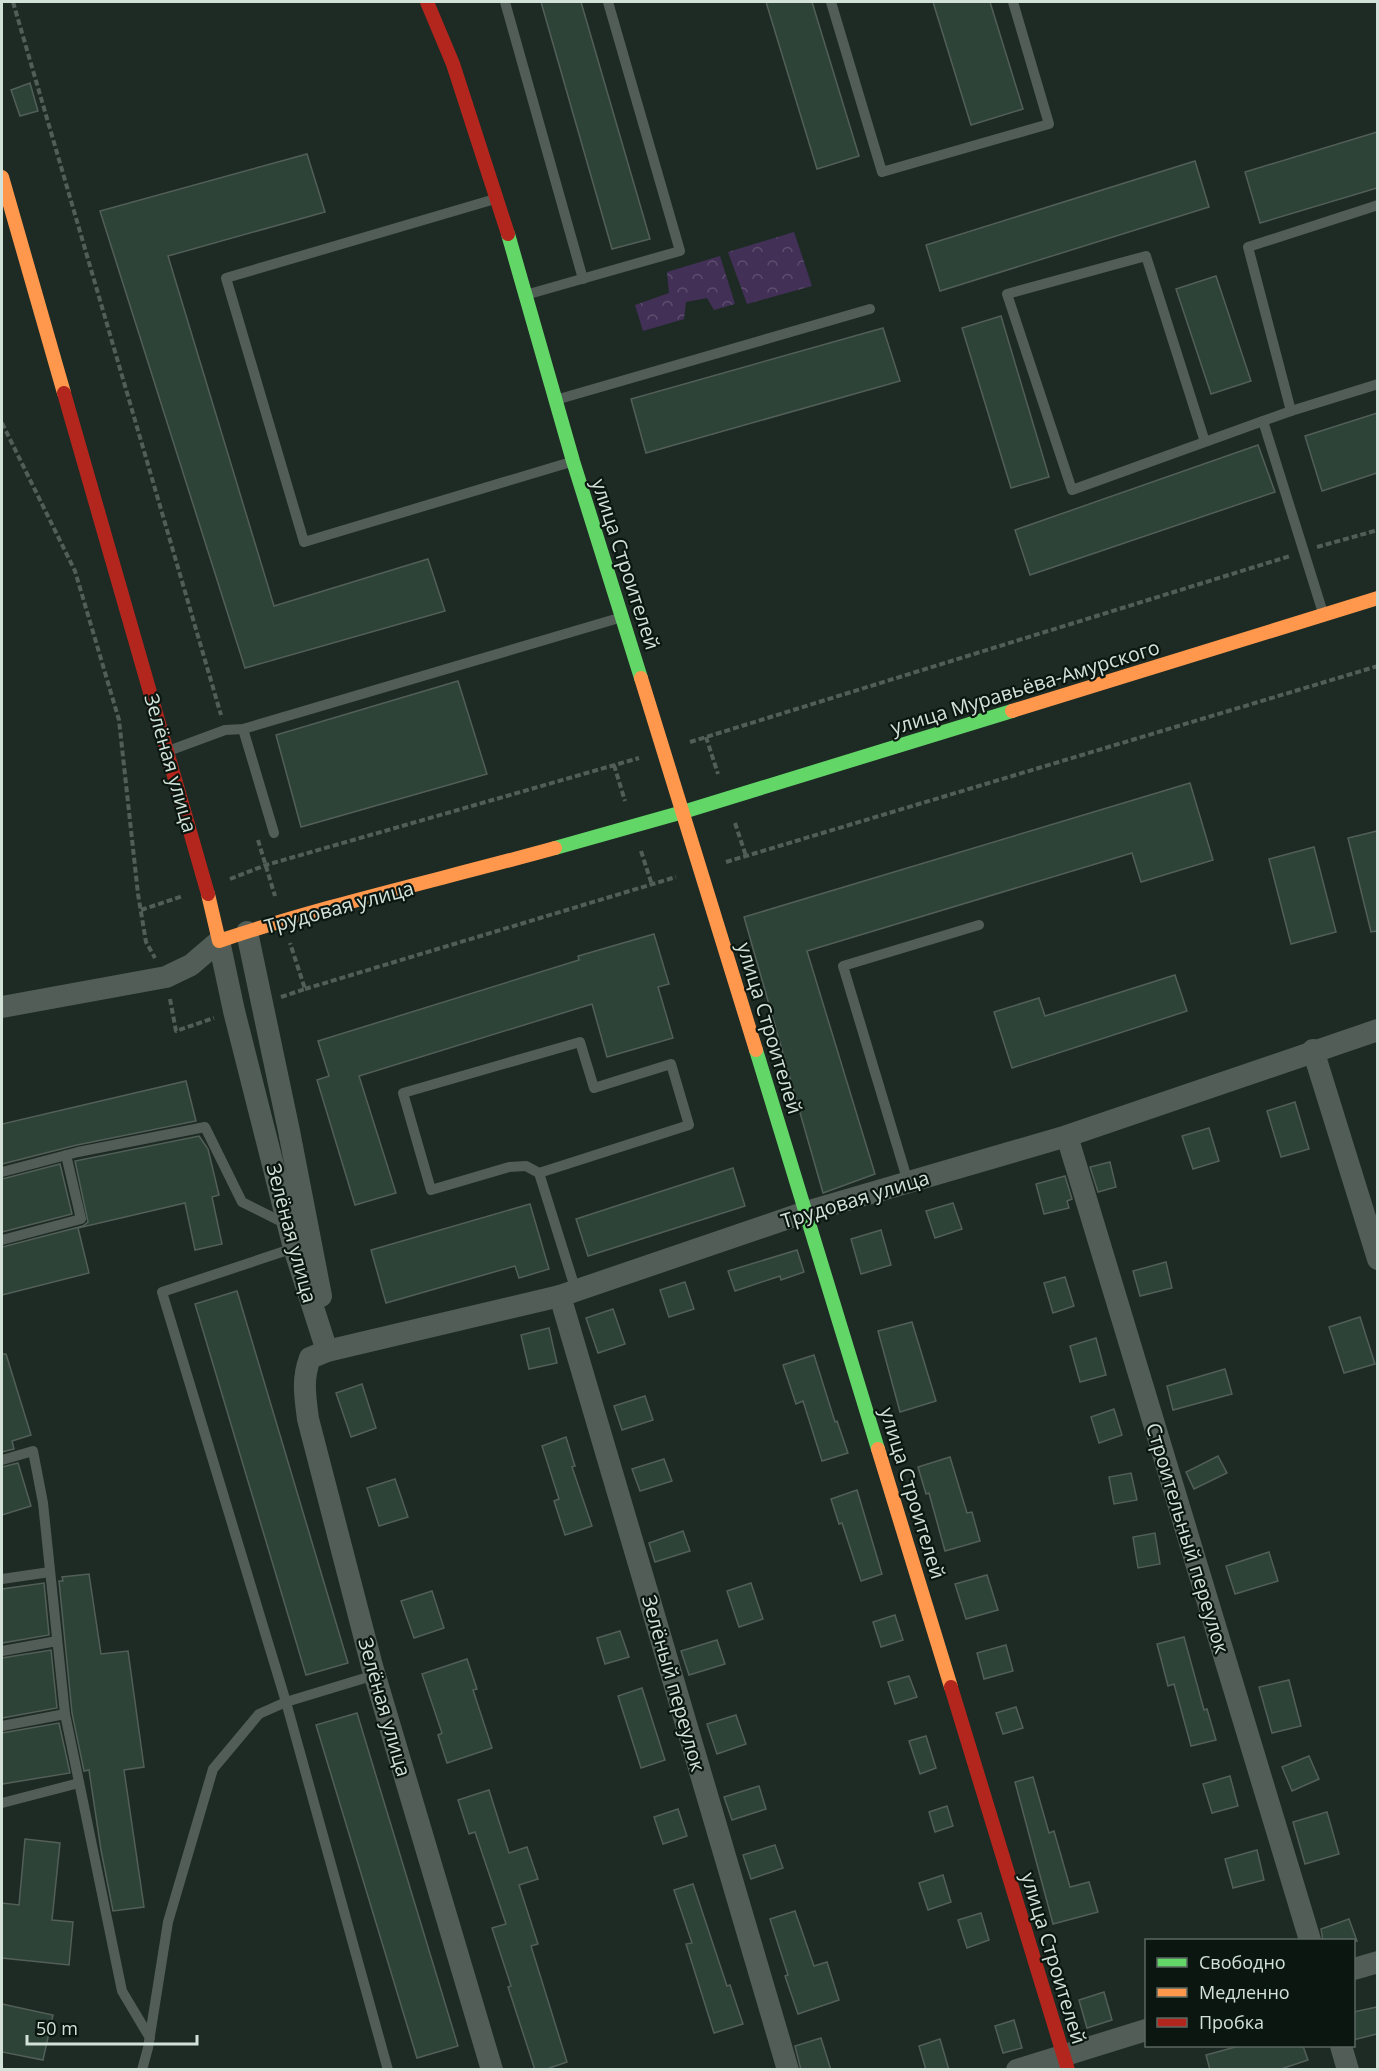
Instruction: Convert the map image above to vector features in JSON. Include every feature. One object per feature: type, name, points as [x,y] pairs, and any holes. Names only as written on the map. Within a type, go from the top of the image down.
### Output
[{"type":"street","name":"улица Строителей","points":[[427,2],[453,64],[498,198],[573,461],[701,869],[1066,2062]]},
{"type":"street","name":"Зелёная улица","points":[[2,177],[207,889],[234,1011],[288,1225],[327,1352]]},
{"type":"street","name":"улица Муравьёва-Амурского","points":[[683,812],[1377,598]]},
{"type":"street","name":"Трудовая улица","points":[[2,1006],[166,978],[191,965],[219,941],[282,920],[444,879],[683,812]]},
{"type":"street","name":"Зелёная улица","points":[[247,932],[312,1245],[323,1308],[327,1352]]},
{"type":"street","name":"Трудовая улица","points":[[327,1352],[568,1294],[806,1212],[1067,1136],[1377,1030]]},
{"type":"street","points":[[1313,1050],[1377,1258]]},
{"type":"street","name":"Строительный переулок","points":[[1067,1136],[1309,1939]]},
{"type":"street","name":"Зелёный переулок","points":[[568,1294],[788,2070]]},
{"type":"street","name":"Зелёная улица","points":[[327,1352],[310,1358],[305,1373],[304,1389],[308,1419],[375,1675],[491,2069]]},
{"type":"street","points":[[1355,1968],[1377,1962]]},
{"type":"street","points":[[1017,2070],[1066,2062],[1145,2030]]},
{"type":"street","points":[[1341,2047],[1348,2070]]},
{"type":"lane","points":[[505,2],[584,279]]},
{"type":"lane","points":[[526,295],[680,251],[608,2]]},
{"type":"lane","points":[[831,2],[882,172],[1049,124],[1013,2]]},
{"type":"lane","points":[[498,198],[226,278],[304,542],[573,461]]},
{"type":"lane","points":[[1292,411],[1248,247],[1377,205]]},
{"type":"lane","points":[[1205,442],[1146,256],[1007,294],[1072,490],[1205,442],[1263,421],[1377,384]]},
{"type":"lane","points":[[556,400],[870,309]]},
{"type":"lane","points":[[1263,421],[1324,615]]},
{"type":"lane","points":[[167,752],[225,730],[243,729],[622,617]]},
{"type":"lane","points":[[243,729],[274,833]]},
{"type":"lane","points":[[908,1182],[843,966],[979,925]]},
{"type":"lane","points":[[539,1173],[689,1125],[671,1064],[594,1088],[580,1042],[403,1093],[431,1190],[508,1167],[526,1166],[539,1173],[568,1294]]},
{"type":"lane","points":[[2,1172],[66,1155],[205,1127],[242,1202],[288,1225]]},
{"type":"lane","points":[[2,1240],[81,1219],[66,1155]]},
{"type":"lane","points":[[294,1248],[162,1292],[286,1702],[388,2070]]},
{"type":"lane","points":[[2,1460],[33,1451],[43,1503],[65,1714],[122,1991],[150,2038]]},
{"type":"lane","points":[[2,1579],[50,1572]]},
{"type":"lane","points":[[2,1651],[57,1641]]},
{"type":"lane","points":[[142,2070],[150,2038],[168,1922],[213,1769],[259,1714],[286,1702],[375,1675]]},
{"type":"lane","points":[[2,1726],[65,1714]]},
{"type":"lane","points":[[2,1803],[79,1783]]},
{"type":"path","points":[[13,2],[225,730]]},
{"type":"path","points":[[2,423],[75,571],[119,720],[138,894],[146,942],[166,978],[176,1031],[234,1011]]},
{"type":"path","points":[[141,910],[207,889],[266,865],[664,750],[1377,530]]},
{"type":"path","points":[[263,1003],[1377,666]]},
{"type":"path","points":[[255,831],[305,989]]},
{"type":"green space","points":[[794,232],[812,286],[747,304],[728,252]]},
{"type":"green space","points":[[720,256],[735,304],[714,310],[707,298],[686,302],[684,319],[643,331],[635,305],[669,293],[667,272]]},
{"type":"building","points":[[541,2],[581,2],[650,239],[612,249]]},
{"type":"building","points":[[766,2],[812,2],[859,156],[817,169]]},
{"type":"building","points":[[933,2],[990,2],[1023,109],[971,125]]},
{"type":"building","points":[[30,83],[38,111],[20,116],[11,90]]},
{"type":"building","points":[[1377,132],[1377,188],[1260,223],[1245,172]]},
{"type":"building","points":[[307,154],[325,212],[168,256],[274,606],[428,559],[445,611],[245,668],[100,211]]},
{"type":"building","points":[[1195,161],[1209,207],[940,291],[926,245]]},
{"type":"building","points":[[1216,276],[1251,381],[1211,394],[1176,289]]},
{"type":"building","points":[[1001,316],[1049,477],[1011,488],[962,328]]},
{"type":"building","points":[[883,328],[900,381],[646,453],[631,399]]},
{"type":"building","points":[[1377,413],[1377,473],[1322,491],[1305,436]]},
{"type":"building","points":[[1258,445],[1275,492],[1030,575],[1015,530]]},
{"type":"building","points":[[458,681],[487,774],[301,827],[276,735]]},
{"type":"building","points":[[1190,783],[1213,860],[1141,882],[1132,853],[807,951],[875,1174],[823,1193],[744,917]]},
{"type":"building","points":[[1377,831],[1377,931],[1371,932],[1348,838]]},
{"type":"building","points":[[1314,847],[1336,932],[1291,944],[1269,859]]},
{"type":"building","points":[[654,934],[669,984],[658,987],[673,1038],[607,1057],[592,1004],[359,1076],[396,1193],[355,1205],[317,1080],[329,1076],[318,1041],[579,960],[578,956]]},
{"type":"building","points":[[1175,975],[1187,1011],[1012,1068],[994,1012],[1039,998],[1045,1016]]},
{"type":"building","points":[[186,1081],[196,1121],[77,1145],[2,1164],[2,1124]]},
{"type":"building","points":[[1295,1102],[1309,1149],[1281,1157],[1267,1111]]},
{"type":"building","points":[[1209,1128],[1219,1161],[1193,1169],[1182,1136]]},
{"type":"building","points":[[199,1136],[208,1149],[219,1195],[212,1197],[222,1244],[195,1250],[185,1203],[78,1228],[89,1273],[2,1295],[2,1247],[83,1226],[88,1222],[75,1161]]},
{"type":"building","points":[[1110,1162],[1116,1187],[1098,1192],[1090,1167]]},
{"type":"building","points":[[60,1164],[72,1214],[2,1232],[2,1179]]},
{"type":"building","points":[[733,1168],[745,1206],[588,1256],[576,1219]]},
{"type":"building","points":[[1065,1176],[1072,1199],[1067,1201],[1069,1208],[1044,1214],[1036,1184]]},
{"type":"building","points":[[953,1203],[962,1229],[935,1238],[926,1211]]},
{"type":"building","points":[[530,1204],[549,1269],[519,1278],[515,1266],[386,1303],[371,1250]]},
{"type":"building","points":[[881,1230],[891,1265],[861,1274],[851,1239]]},
{"type":"building","points":[[797,1250],[804,1272],[781,1280],[780,1276],[735,1291],[728,1271]]},
{"type":"building","points":[[1166,1262],[1172,1288],[1140,1296],[1133,1271]]},
{"type":"building","points":[[1065,1277],[1074,1306],[1053,1313],[1044,1283]]},
{"type":"building","points":[[685,1282],[694,1309],[669,1317],[660,1290]]},
{"type":"building","points":[[237,1291],[348,1663],[306,1675],[195,1304]]},
{"type":"building","points":[[613,1309],[625,1344],[598,1353],[586,1318]]},
{"type":"building","points":[[1360,1317],[1375,1364],[1344,1373],[1329,1327]]},
{"type":"building","points":[[912,1322],[936,1401],[900,1412],[878,1331]]},
{"type":"building","points":[[549,1328],[557,1363],[529,1369],[521,1335]]},
{"type":"building","points":[[1096,1338],[1106,1375],[1080,1382],[1070,1346]]},
{"type":"building","points":[[2,1354],[6,1354],[31,1435],[12,1441],[14,1449],[2,1452]]},
{"type":"building","points":[[814,1355],[835,1422],[837,1421],[848,1453],[822,1461],[803,1401],[796,1404],[783,1365]]},
{"type":"building","points":[[1225,1369],[1232,1394],[1173,1410],[1167,1386]]},
{"type":"building","points":[[362,1384],[376,1428],[351,1437],[336,1393]]},
{"type":"building","points":[[645,1396],[653,1420],[622,1430],[614,1406]]},
{"type":"building","points":[[1114,1409],[1122,1435],[1099,1443],[1091,1417]]},
{"type":"building","points":[[566,1437],[575,1466],[572,1467],[592,1526],[565,1535],[554,1501],[559,1499],[542,1446]]},
{"type":"building","points":[[1218,1456],[1227,1473],[1194,1489],[1186,1472]]},
{"type":"building","points":[[950,1457],[967,1513],[972,1512],[980,1541],[945,1551],[929,1493],[926,1494],[918,1467]]},
{"type":"building","points":[[664,1459],[672,1481],[640,1491],[632,1469]]},
{"type":"building","points":[[18,1463],[31,1506],[2,1515],[2,1467]]},
{"type":"building","points":[[1131,1473],[1137,1500],[1114,1504],[1109,1477]]},
{"type":"building","points":[[395,1479],[408,1517],[379,1526],[367,1488]]},
{"type":"building","points":[[857,1490],[882,1574],[861,1581],[842,1523],[839,1524],[831,1499]]},
{"type":"building","points":[[683,1531],[690,1551],[655,1562],[649,1543]]},
{"type":"building","points":[[1155,1533],[1160,1564],[1138,1568],[1133,1537]]},
{"type":"building","points":[[1269,1552],[1278,1581],[1235,1594],[1226,1566]]},
{"type":"building","points":[[89,1574],[101,1654],[128,1651],[144,1767],[124,1770],[144,1907],[113,1911],[89,1770],[84,1771],[72,1713],[59,1581],[63,1581],[62,1577]]},
{"type":"building","points":[[987,1575],[998,1610],[966,1619],[955,1584]]},
{"type":"building","points":[[44,1583],[49,1635],[2,1643],[2,1589]]},
{"type":"building","points":[[751,1583],[763,1619],[739,1627],[727,1591]]},
{"type":"building","points":[[432,1591],[444,1628],[414,1638],[401,1601]]},
{"type":"building","points":[[895,1615],[903,1640],[881,1647],[873,1622]]},
{"type":"building","points":[[620,1631],[629,1657],[605,1664],[597,1638]]},
{"type":"building","points":[[1184,1637],[1204,1710],[1207,1709],[1216,1740],[1191,1746],[1174,1684],[1168,1686],[1157,1644]]},
{"type":"building","points":[[717,1640],[725,1664],[689,1675],[681,1651]]},
{"type":"building","points":[[1006,1645],[1013,1671],[984,1679],[977,1653]]},
{"type":"building","points":[[51,1650],[57,1708],[2,1718],[2,1658]]},
{"type":"building","points":[[467,1659],[477,1689],[473,1690],[492,1748],[447,1763],[438,1735],[442,1733],[422,1674]]},
{"type":"building","points":[[909,1676],[917,1697],[895,1704],[888,1682]]},
{"type":"building","points":[[1289,1680],[1301,1726],[1272,1733],[1259,1687]]},
{"type":"building","points":[[642,1688],[665,1760],[641,1768],[618,1696]]},
{"type":"building","points":[[1016,1707],[1023,1728],[1003,1734],[996,1713]]},
{"type":"building","points":[[357,1713],[458,2046],[417,2058],[316,1725]]},
{"type":"building","points":[[736,1715],[746,1744],[717,1754],[707,1724]]},
{"type":"building","points":[[59,1723],[70,1773],[2,1784],[2,1733]]},
{"type":"building","points":[[926,1736],[936,1768],[920,1774],[909,1741]]},
{"type":"building","points":[[1309,1756],[1319,1779],[1292,1791],[1282,1767]]},
{"type":"building","points":[[1230,1776],[1238,1806],[1212,1813],[1203,1784]]},
{"type":"building","points":[[1033,1777],[1049,1833],[1054,1831],[1070,1887],[1089,1882],[1098,1912],[1053,1924],[1015,1782]]},
{"type":"building","points":[[759,1786],[766,1809],[732,1820],[724,1797]]},
{"type":"building","points":[[489,1790],[509,1853],[527,1847],[538,1879],[519,1885],[538,1944],[531,1946],[567,2062],[544,2070],[535,2070],[508,1987],[511,1986],[492,1928],[506,1924],[475,1832],[469,1834],[458,1800]]},
{"type":"building","points":[[947,1806],[953,1826],[935,1832],[929,1812]]},
{"type":"building","points":[[678,1809],[687,1836],[663,1844],[654,1817]]},
{"type":"building","points":[[1327,1812],[1339,1854],[1305,1864],[1293,1822]]},
{"type":"building","points":[[25,1839],[60,1843],[52,1920],[73,1922],[69,1965],[2,1958],[2,1903],[19,1905]]},
{"type":"building","points":[[775,1845],[783,1868],[751,1879],[743,1855]]},
{"type":"building","points":[[1257,1850],[1264,1880],[1233,1888],[1225,1859]]},
{"type":"building","points":[[943,1875],[951,1902],[928,1910],[919,1883]]},
{"type":"building","points":[[693,1884],[727,1986],[730,1985],[743,2024],[714,2033],[686,1944],[692,1943],[674,1890]]},
{"type":"building","points":[[795,1911],[814,1966],[827,1962],[839,2000],[798,2014],[770,1919]]},
{"type":"building","points":[[981,1913],[989,1940],[967,1948],[958,1920]]},
{"type":"building","points":[[1349,1919],[1357,1941],[1355,1939],[1323,1939],[1321,1929]]},
{"type":"building","points":[[1104,1992],[1112,2020],[1087,2028],[1079,2000]]},
{"type":"building","points":[[2,2004],[53,2015],[43,2060],[2,2052]]},
{"type":"building","points":[[1377,2007],[1377,2034],[1355,2040],[1355,2012]]},
{"type":"building","points":[[1014,2020],[1022,2048],[1003,2053],[995,2026]]},
{"type":"building","points":[[821,2038],[831,2070],[801,2070],[795,2046]]},
{"type":"building","points":[[940,2039],[949,2070],[926,2070],[919,2046]]},
{"type":"building","points":[[1235,2047],[1303,2047],[1308,2060],[1278,2070],[1210,2070],[1206,2055]]},
{"type":"traffic: fast","points":[[508,234],[573,461],[641,678]]},
{"type":"traffic: fast","points":[[555,848],[683,812],[1012,711]]},
{"type":"traffic: fast","points":[[756,1050],[878,1449]]},
{"type":"traffic: slow","points":[[2,177],[64,393]]},
{"type":"traffic: slow","points":[[1012,711],[1378,598]]},
{"type":"traffic: slow","points":[[641,678],[756,1050]]},
{"type":"traffic: slow","points":[[208,894],[219,941],[344,903],[555,848]]},
{"type":"traffic: slow","points":[[878,1449],[951,1687]]},
{"type":"traffic: jam","points":[[427,2],[453,64],[508,234]]},
{"type":"traffic: jam","points":[[64,393],[208,894]]},
{"type":"traffic: jam","points":[[951,1687],[1068,2070]]}]
